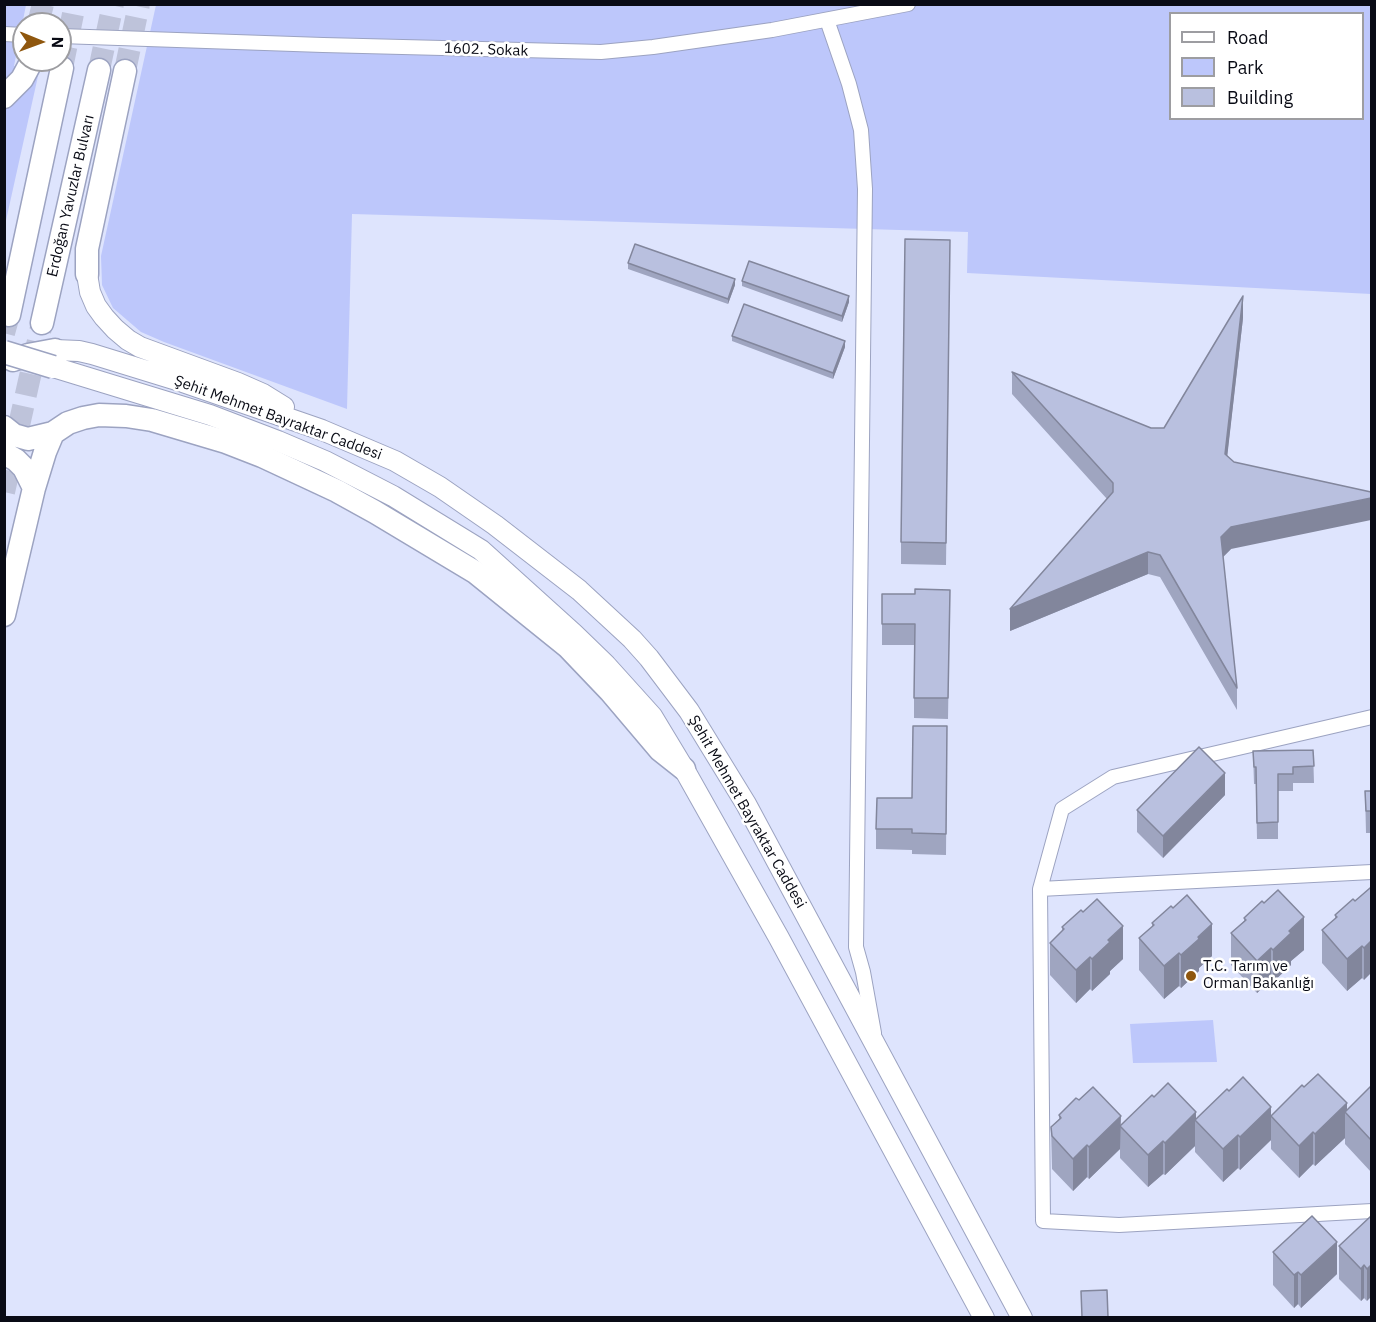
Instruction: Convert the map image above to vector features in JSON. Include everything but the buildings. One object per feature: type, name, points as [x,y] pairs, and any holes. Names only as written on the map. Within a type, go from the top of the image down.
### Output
[{"type":"main road","name":"Erdoğan Yavuzlar Bulvarı","points":[[42,323],[99,70]]},
{"type":"main road","points":[[125,71],[87,249],[87,274],[90,292],[96,306],[109,323],[128,340],[140,347],[238,383],[262,394],[322,430]]},
{"type":"main road","points":[[4,97],[26,72]]},
{"type":"main road","points":[[9,315],[61,72]]},
{"type":"main road","name":"Şehit Mehmet Bayraktar Caddesi","points":[[54,358],[79,351],[126,364],[241,401],[371,450],[414,471],[495,525],[579,590],[616,623],[650,658],[689,711],[746,804],[1022,1317]]},
{"type":"main road","points":[[4,352],[54,358]]},
{"type":"main road","points":[[5,364],[28,355],[54,358]]},
{"type":"main road","name":"Şehit Mehmet Bayraktar Caddesi","points":[[54,358],[287,444],[325,460],[366,482],[481,550],[606,665],[652,716],[684,769],[779,938],[984,1317]]},
{"type":"main road","points":[[4,427],[14,435],[28,439],[53,433],[68,423],[99,415],[152,420],[208,436],[253,453],[338,491],[475,572],[568,648],[610,691],[660,750],[684,769]]},
{"type":"main road","points":[[4,615],[34,488],[53,433]]},
{"type":"main road","points":[[4,453],[24,468],[34,488]]},
{"type":"street","name":"1602. Sokak","points":[[72,36],[601,52],[689,42],[827,20],[908,4]]},
{"type":"street","points":[[827,20],[849,84],[861,130],[865,189],[856,947],[863,972],[876,1046]]},
{"type":"street","points":[[1371,717],[1113,777],[1062,809],[1040,889],[1043,1221],[1119,1225],[1371,1210]]},
{"type":"street","points":[[1040,889],[1371,872]]},
{"type":"green space","points":[[5,5],[26,5],[25,12],[12,12],[12,72],[39,72],[5,225]]},
{"type":"green space","points":[[156,5],[1371,5],[1371,294],[967,273],[968,232],[352,214],[347,409],[141,332],[113,308],[102,285],[101,256]]},
{"type":"green space","points":[[1213,1020],[1217,1062],[1133,1063],[1130,1024]]},
{"type":"tunnel","points":[[41,12],[43,4]]},
{"type":"tunnel","points":[[72,19],[75,4]]},
{"type":"tunnel","points":[[99,70],[113,4]]},
{"type":"tunnel","points":[[125,71],[139,4]]},
{"type":"tunnel","points":[[4,333],[9,315]]},
{"type":"tunnel","points":[[4,492],[42,323]]},
{"type":"place","name":"T.C. Tarım ve Orman Bakanlığı","points":[[1191,976]]}]
